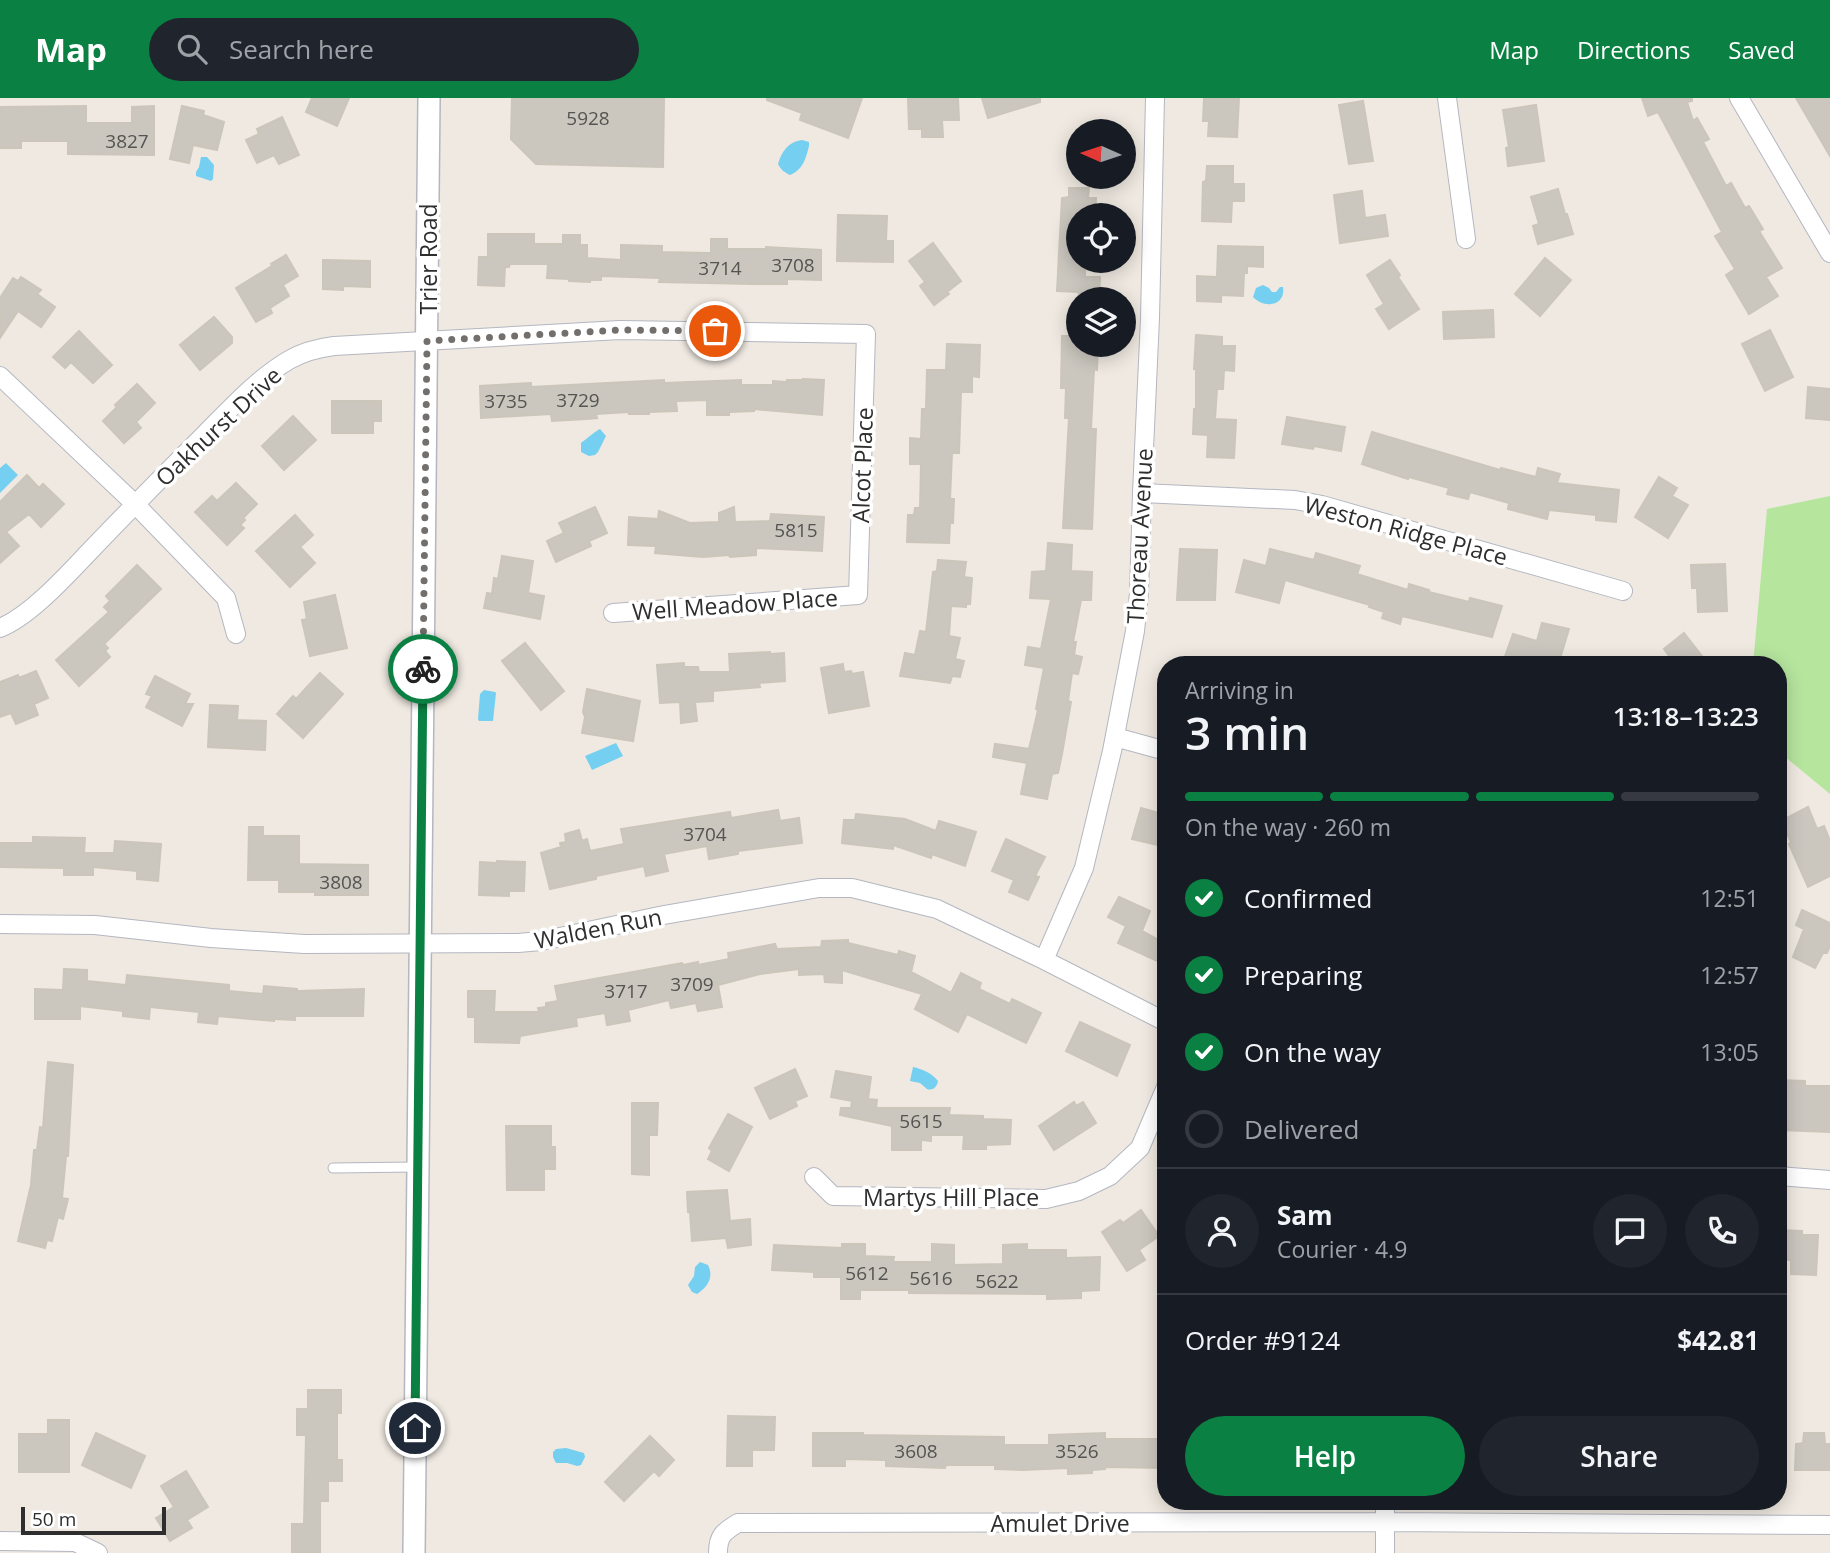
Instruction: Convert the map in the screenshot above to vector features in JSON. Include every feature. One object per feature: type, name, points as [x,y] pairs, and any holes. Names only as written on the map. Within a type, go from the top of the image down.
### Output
[{"type":"street","name":"Trier Road","points":[[414,1553],[429,98]]},
{"type":"street","name":"Thoreau Avenue","points":[[1044,960],[1084,868],[1115,737],[1135,631],[1139,593],[1150,317],[1154,98]]},
{"type":"street","points":[[1447,98],[1466,239]]},
{"type":"street","points":[[1739,98],[1830,253]]},
{"type":"street","name":"Oakhurst Drive","points":[[0,628],[10,624],[62,579],[252,387],[289,360],[314,349],[638,330],[866,334]]},
{"type":"street","name":"Alcot Place","points":[[858,595],[866,334]]},
{"type":"street","points":[[0,376],[135,504],[226,598],[236,634]]},
{"type":"street","name":"Weston Ridge Place","points":[[1142,493],[1295,500],[1322,505],[1623,592]]},
{"type":"street","name":"Well Meadow Place","points":[[613,613],[858,595]]},
{"type":"street","points":[[1115,737],[1157,749]]},
{"type":"street","name":"Walden Run","points":[[0,924],[95,925],[211,938],[304,944],[541,941],[664,915],[819,888],[852,888],[937,909],[1157,1017]]},
{"type":"street","name":"Martys Hill Place","points":[[814,1177],[833,1196],[1046,1199],[1079,1191],[1110,1176],[1140,1148],[1157,1108]]},
{"type":"street","points":[[1787,1177],[1830,1180]]},
{"type":"street","points":[[1385,1510],[1385,1553]]},
{"type":"street","name":"Amulet Drive","points":[[718,1547],[727,1530],[738,1523],[1385,1522],[1830,1525]]},
{"type":"street","points":[[0,1541],[75,1542],[98,1553]]},
{"type":"lane","points":[[333,1168],[418,1167]]},
{"type":"green space","points":[[1830,496],[1830,794],[1787,758],[1787,656],[1754,656],[1767,509]]},
{"type":"water","points":[[802,140],[809,142],[807,155],[801,167],[790,175],[778,164],[781,155],[793,143]]},
{"type":"water","points":[[201,157],[207,157],[214,165],[211,181],[196,176]]},
{"type":"water","points":[[1263,285],[1272,292],[1283,287],[1278,302],[1263,303],[1253,297],[1256,288]]},
{"type":"water","points":[[600,429],[606,436],[598,452],[589,456],[581,452],[581,443]]},
{"type":"water","points":[[6,463],[18,475],[0,493],[0,468]]},
{"type":"water","points":[[484,690],[496,693],[493,721],[478,719],[480,694]]},
{"type":"water","points":[[616,743],[623,756],[592,770],[585,756]]},
{"type":"water","points":[[913,1067],[933,1076],[938,1081],[936,1087],[927,1089],[920,1083],[910,1081]]},
{"type":"water","points":[[700,1262],[708,1265],[710,1278],[697,1294],[692,1292],[688,1285],[694,1276],[695,1267]]},
{"type":"water","points":[[566,1448],[584,1453],[581,1465],[556,1463],[553,1452]]},
{"type":"building","points":[[312,98],[349,98],[337,126],[306,112]]},
{"type":"building","points":[[512,98],[664,98],[663,167],[536,164],[511,139]]},
{"type":"building","points":[[767,98],[862,98],[848,138],[800,120],[802,113]]},
{"type":"building","points":[[908,98],[958,98],[959,120],[942,120],[943,137],[922,137],[922,129],[909,129]]},
{"type":"building","points":[[982,98],[1040,98],[1040,102],[988,118]]},
{"type":"building","points":[[1204,98],[1239,98],[1237,137],[1208,136],[1209,121],[1203,121]]},
{"type":"building","points":[[1642,98],[1692,98],[1692,101],[1687,102],[1693,121],[1697,118],[1709,139],[1703,142],[1726,186],[1731,183],[1745,208],[1749,206],[1763,229],[1759,231],[1782,268],[1766,277],[1778,296],[1749,314],[1726,275],[1735,269],[1715,236],[1722,232],[1658,112],[1648,116]]},
{"type":"building","points":[[1796,98],[1830,98],[1830,156]]},
{"type":"building","points":[[1363,101],[1373,161],[1349,164],[1339,105]]},
{"type":"building","points":[[1536,105],[1544,161],[1508,166],[1506,148],[1509,147],[1503,110]]},
{"type":"building","points":[[86,106],[86,123],[132,123],[132,107],[154,106],[154,155],[68,154],[68,141],[21,141],[21,148],[0,148],[0,107]]},
{"type":"building","points":[[182,106],[204,111],[203,115],[224,122],[217,150],[193,145],[189,163],[170,159]]},
{"type":"building","points":[[282,117],[299,155],[279,164],[274,155],[257,163],[246,140],[259,134],[257,129]]},
{"type":"building","points":[[1207,166],[1233,166],[1233,184],[1244,184],[1244,201],[1232,201],[1231,222],[1202,221],[1203,182],[1206,181]]},
{"type":"building","points":[[1069,189],[1089,189],[1088,198],[1096,198],[1096,203],[1066,203],[1066,273],[1085,273],[1085,277],[1100,277],[1100,287],[1066,287],[1066,291],[1057,291],[1062,198],[1069,197]]},
{"type":"building","points":[[1558,189],[1573,234],[1538,244],[1533,226],[1539,224],[1531,197]]},
{"type":"building","points":[[1362,191],[1365,218],[1385,215],[1388,236],[1340,243],[1334,195]]},
{"type":"building","points":[[838,215],[887,216],[886,241],[893,241],[893,262],[837,261]]},
{"type":"building","points":[[488,234],[534,234],[534,244],[563,244],[563,235],[580,235],[580,245],[587,245],[587,258],[621,260],[621,245],[662,246],[662,252],[711,253],[711,239],[727,239],[727,249],[766,247],[821,250],[821,280],[787,279],[787,284],[752,284],[659,282],[660,278],[601,276],[601,280],[590,282],[569,281],[547,278],[548,264],[510,264],[505,267],[504,286],[478,285],[479,257],[488,257]]},
{"type":"building","points":[[933,243],[961,281],[934,305],[920,286],[925,282],[909,261]]},
{"type":"building","points":[[1218,246],[1263,247],[1263,267],[1247,266],[1243,296],[1221,295],[1221,302],[1197,301],[1197,276],[1217,277]]},
{"type":"building","points":[[286,255],[298,276],[283,285],[289,296],[270,308],[272,313],[256,322],[236,288]]},
{"type":"building","points":[[1545,258],[1571,280],[1540,316],[1515,294]]},
{"type":"building","points":[[323,260],[370,261],[370,287],[343,286],[343,290],[323,289]]},
{"type":"building","points":[[1390,260],[1419,309],[1389,329],[1376,309],[1384,304],[1367,275]]},
{"type":"building","points":[[21,277],[41,290],[37,294],[55,307],[41,327],[18,311],[0,338],[0,298],[13,278],[18,281]]},
{"type":"building","points":[[1493,310],[1494,337],[1444,339],[1443,312]]},
{"type":"building","points":[[214,317],[232,337],[232,343],[200,370],[180,345]]},
{"type":"building","points":[[1770,330],[1793,377],[1765,391],[1742,344]]},
{"type":"building","points":[[79,331],[112,365],[93,383],[71,362],[65,368],[53,357]]},
{"type":"building","points":[[1196,335],[1222,337],[1222,346],[1235,346],[1234,371],[1224,370],[1223,389],[1217,389],[1215,419],[1236,420],[1234,458],[1207,457],[1208,435],[1193,434],[1196,409]]},
{"type":"building","points":[[1062,336],[1066,336],[1066,357],[1098,357],[1097,370],[1094,369],[1091,429],[1096,429],[1092,529],[1063,528],[1069,418],[1065,418],[1066,388],[1061,388]]},
{"type":"building","points":[[947,344],[980,345],[979,377],[972,376],[972,392],[961,392],[959,453],[952,453],[950,499],[954,499],[949,543],[907,542],[908,515],[914,515],[915,508],[920,508],[921,464],[910,464],[910,438],[921,439],[922,409],[926,409],[927,370],[946,370]]},
{"type":"building","points":[[664,380],[664,383],[741,380],[741,385],[773,385],[773,381],[824,380],[822,415],[754,409],[729,412],[729,415],[707,415],[707,400],[676,401],[677,411],[596,414],[597,418],[587,419],[552,421],[551,414],[481,418],[480,386],[531,383],[531,387]]},
{"type":"building","points":[[137,384],[155,403],[136,422],[141,428],[124,443],[103,421]]},
{"type":"building","points":[[1808,387],[1830,389],[1830,420],[1806,418]]},
{"type":"building","points":[[332,401],[381,401],[381,421],[373,421],[373,433],[332,433]]},
{"type":"building","points":[[293,416],[316,440],[284,470],[262,446]]},
{"type":"building","points":[[1287,417],[1345,427],[1341,451],[1282,444]]},
{"type":"building","points":[[1372,432],[1500,470],[1501,468],[1536,477],[1538,468],[1560,474],[1557,483],[1619,490],[1616,522],[1596,520],[1596,515],[1549,510],[1547,519],[1508,509],[1509,503],[1470,492],[1468,499],[1447,494],[1449,488],[1409,477],[1408,479],[1362,464]]},
{"type":"building","points":[[27,475],[39,488],[43,484],[64,504],[41,527],[29,514],[6,532],[19,546],[0,563],[0,502]]},
{"type":"building","points":[[1659,477],[1677,488],[1672,496],[1688,505],[1668,538],[1635,517]]},
{"type":"building","points":[[236,483],[257,504],[243,518],[245,520],[240,525],[244,528],[227,545],[195,512],[212,496],[217,501]]},
{"type":"building","points":[[595,507],[607,533],[589,541],[591,546],[556,562],[547,541],[564,533],[559,523]]},
{"type":"building","points":[[734,507],[735,522],[770,521],[771,514],[824,517],[822,551],[756,548],[756,555],[703,557],[655,553],[656,546],[628,545],[629,517],[658,519],[659,511],[690,523],[719,522],[719,513]]},
{"type":"building","points":[[295,515],[313,535],[300,547],[315,563],[290,587],[256,551]]},
{"type":"building","points":[[1048,543],[1072,545],[1071,571],[1092,572],[1091,600],[1081,600],[1073,642],[1076,642],[1074,655],[1082,657],[1078,674],[1072,673],[1068,701],[1071,702],[1062,754],[1058,773],[1052,774],[1047,799],[1021,794],[1027,763],[993,757],[995,744],[1029,749],[1044,668],[1025,665],[1028,647],[1041,649],[1051,599],[1030,598],[1032,572],[1046,571]]},
{"type":"building","points":[[1180,549],[1217,550],[1215,600],[1177,600]]},
{"type":"building","points":[[1270,549],[1314,560],[1316,553],[1360,566],[1357,574],[1408,590],[1409,584],[1469,602],[1470,598],[1502,606],[1492,637],[1402,616],[1400,624],[1382,618],[1384,612],[1369,607],[1370,605],[1285,580],[1279,603],[1236,592],[1244,560],[1266,566]]},
{"type":"building","points":[[502,556],[533,561],[528,593],[544,596],[540,619],[484,608],[487,593],[492,594],[494,578],[498,579]]},
{"type":"building","points":[[938,560],[966,562],[964,577],[972,578],[970,604],[966,604],[966,607],[951,606],[949,636],[960,638],[955,659],[964,661],[960,677],[952,676],[950,683],[900,676],[905,653],[915,655],[920,631],[926,632],[933,572],[937,571]]},
{"type":"building","points":[[1725,564],[1727,611],[1698,612],[1697,588],[1692,588],[1691,565]]},
{"type":"building","points":[[137,565],[161,589],[104,644],[110,657],[79,686],[56,660],[109,612],[104,607],[110,601],[106,596]]},
{"type":"building","points":[[335,595],[347,648],[310,656],[302,620],[307,619],[304,602]]},
{"type":"building","points":[[1542,623],[1569,629],[1561,656],[1505,656],[1513,634],[1537,641]]},
{"type":"building","points":[[1684,633],[1702,656],[1669,656],[1664,649]]},
{"type":"building","points":[[525,643],[564,691],[541,710],[502,661]]},
{"type":"building","points":[[784,653],[785,681],[759,683],[760,687],[713,691],[713,701],[695,702],[697,721],[681,723],[680,702],[660,703],[657,665],[684,663],[684,667],[698,667],[699,672],[730,672],[729,654]]},
{"type":"building","points":[[843,664],[844,672],[863,672],[869,706],[829,713],[821,668]]},
{"type":"building","points":[[36,671],[48,698],[34,704],[38,715],[16,724],[11,713],[0,717],[0,682]]},
{"type":"building","points":[[320,673],[343,694],[303,738],[277,714],[293,696],[296,699]]},
{"type":"building","points":[[155,676],[190,694],[185,704],[193,704],[182,726],[146,707],[152,696],[146,694]]},
{"type":"building","points":[[587,689],[640,701],[633,741],[582,733]]},
{"type":"building","points":[[210,705],[238,706],[237,720],[266,721],[265,750],[208,747]]},
{"type":"building","points":[[1808,807],[1817,829],[1824,826],[1830,841],[1830,876],[1808,887],[1789,844],[1791,842],[1787,834],[1787,818]]},
{"type":"building","points":[[1141,808],[1157,812],[1157,845],[1132,839]]},
{"type":"building","points":[[778,810],[780,821],[799,818],[802,843],[738,851],[738,854],[709,859],[707,846],[664,854],[668,871],[646,876],[644,866],[550,889],[541,853],[561,847],[560,843],[566,842],[565,834],[579,830],[582,841],[587,839],[590,851],[624,844],[621,829],[730,812],[731,818]]},
{"type":"building","points":[[856,814],[905,819],[936,831],[939,821],[976,832],[965,866],[932,854],[931,858],[893,845],[893,849],[842,843],[844,820],[855,820]]},
{"type":"building","points":[[249,827],[263,827],[263,836],[299,836],[299,864],[368,865],[368,895],[279,892],[279,880],[248,880]]},
{"type":"building","points":[[33,837],[85,838],[84,853],[114,853],[115,841],[161,844],[158,881],[137,879],[137,871],[93,867],[93,875],[64,875],[64,868],[0,867],[0,843],[33,843]]},
{"type":"building","points":[[1006,839],[1045,857],[1035,876],[1039,877],[1028,900],[1009,892],[1014,880],[992,871]]},
{"type":"building","points":[[480,862],[525,862],[524,891],[509,891],[509,896],[479,895]]},
{"type":"building","points":[[1119,897],[1150,911],[1142,931],[1157,939],[1157,961],[1118,943],[1126,926],[1108,917]]},
{"type":"building","points":[[1802,910],[1830,923],[1830,946],[1815,968],[1793,957],[1804,929],[1796,925]]},
{"type":"building","points":[[848,940],[848,943],[898,955],[899,951],[915,956],[911,972],[951,993],[961,973],[981,983],[979,989],[1010,1004],[1012,999],[1041,1013],[1026,1043],[967,1014],[958,1032],[915,1009],[922,994],[842,970],[842,983],[825,982],[824,974],[799,975],[799,969],[760,974],[718,985],[722,1007],[698,1011],[696,1003],[671,1008],[669,1000],[628,1010],[630,1021],[607,1025],[605,1013],[576,1018],[577,1026],[520,1036],[519,1043],[475,1042],[475,1017],[468,1017],[468,991],[495,991],[494,1012],[539,1012],[538,1008],[546,1007],[546,1003],[558,1001],[555,986],[682,963],[698,962],[698,965],[729,959],[728,953],[775,944],[777,949],[821,947],[822,941]]},
{"type":"building","points":[[64,969],[87,970],[87,981],[126,985],[127,975],[229,985],[229,991],[263,994],[264,986],[297,991],[364,989],[363,1016],[295,1016],[295,1020],[274,1021],[218,1016],[217,1024],[198,1022],[199,1012],[150,1007],[149,1019],[123,1016],[123,1011],[80,1006],[80,1019],[35,1019],[35,989],[63,990]]},
{"type":"building","points":[[1080,1022],[1130,1045],[1117,1076],[1066,1051]]},
{"type":"building","points":[[48,1062],[73,1065],[68,1156],[62,1198],[68,1199],[63,1219],[58,1217],[52,1241],[47,1240],[45,1248],[18,1241],[31,1185],[34,1150],[37,1150],[40,1127],[43,1128]]},
{"type":"building","points":[[795,1069],[807,1096],[795,1101],[797,1106],[770,1119],[755,1088]]},
{"type":"building","points":[[836,1071],[871,1077],[868,1099],[877,1100],[876,1108],[950,1108],[949,1115],[1011,1120],[1010,1144],[986,1145],[986,1149],[963,1149],[964,1135],[931,1135],[931,1141],[921,1140],[921,1150],[892,1150],[892,1126],[840,1115],[841,1108],[851,1108],[852,1101],[831,1097]]},
{"type":"building","points":[[1787,1080],[1805,1081],[1805,1086],[1830,1086],[1830,1132],[1787,1130]]},
{"type":"building","points":[[1074,1102],[1076,1106],[1083,1102],[1096,1123],[1054,1150],[1039,1126]]},
{"type":"building","points":[[632,1103],[658,1103],[657,1135],[649,1135],[649,1175],[632,1174]]},
{"type":"building","points":[[728,1114],[752,1127],[729,1171],[708,1159],[712,1151],[709,1148]]},
{"type":"building","points":[[506,1126],[551,1126],[555,1169],[544,1169],[544,1190],[507,1190]]},
{"type":"building","points":[[727,1190],[730,1221],[750,1219],[751,1245],[728,1248],[726,1238],[692,1241],[687,1192]]},
{"type":"building","points":[[1141,1210],[1157,1233],[1157,1237],[1139,1250],[1145,1260],[1127,1271],[1102,1232],[1120,1220],[1123,1223]]},
{"type":"building","points":[[1787,1230],[1802,1231],[1802,1235],[1818,1235],[1816,1275],[1791,1274],[1791,1260],[1787,1260]]},
{"type":"building","points":[[842,1244],[865,1244],[865,1256],[894,1257],[893,1262],[932,1262],[932,1244],[954,1245],[954,1265],[1003,1264],[1003,1245],[1027,1244],[1027,1250],[1066,1250],[1066,1258],[1100,1257],[1099,1290],[1081,1291],[1081,1298],[1047,1299],[1047,1294],[860,1290],[860,1299],[841,1299],[841,1277],[814,1277],[814,1272],[772,1270],[774,1245],[842,1248]]},
{"type":"building","points":[[308,1390],[341,1390],[341,1413],[337,1413],[337,1460],[342,1460],[342,1481],[328,1481],[328,1501],[320,1501],[320,1553],[292,1553],[292,1524],[304,1524],[306,1435],[297,1435],[297,1409],[308,1409]]},
{"type":"building","points":[[728,1416],[775,1417],[774,1450],[752,1450],[752,1466],[727,1466]]},
{"type":"building","points":[[48,1420],[69,1420],[69,1472],[19,1472],[19,1434],[48,1434]]},
{"type":"building","points":[[96,1433],[145,1456],[131,1488],[82,1465]]},
{"type":"building","points":[[813,1433],[1004,1437],[1004,1445],[1049,1445],[1049,1435],[1105,1433],[1105,1439],[1157,1439],[1157,1468],[1105,1467],[1092,1470],[1092,1473],[1068,1474],[1068,1468],[995,1469],[995,1465],[946,1465],[945,1468],[886,1466],[886,1460],[845,1459],[845,1466],[813,1466]]},
{"type":"building","points":[[1804,1433],[1824,1433],[1825,1444],[1830,1444],[1830,1470],[1795,1470],[1796,1444],[1803,1443]]},
{"type":"building","points":[[650,1436],[674,1460],[659,1476],[654,1471],[624,1501],[605,1482]]},
{"type":"building","points":[[186,1471],[208,1507],[187,1520],[192,1528],[170,1541],[156,1518],[174,1507],[161,1486]]},
{"type":"way so far","points":[[423,669],[427,341],[620,330],[715,331]]},
{"type":"route","points":[[415,1428],[423,669]]}]
